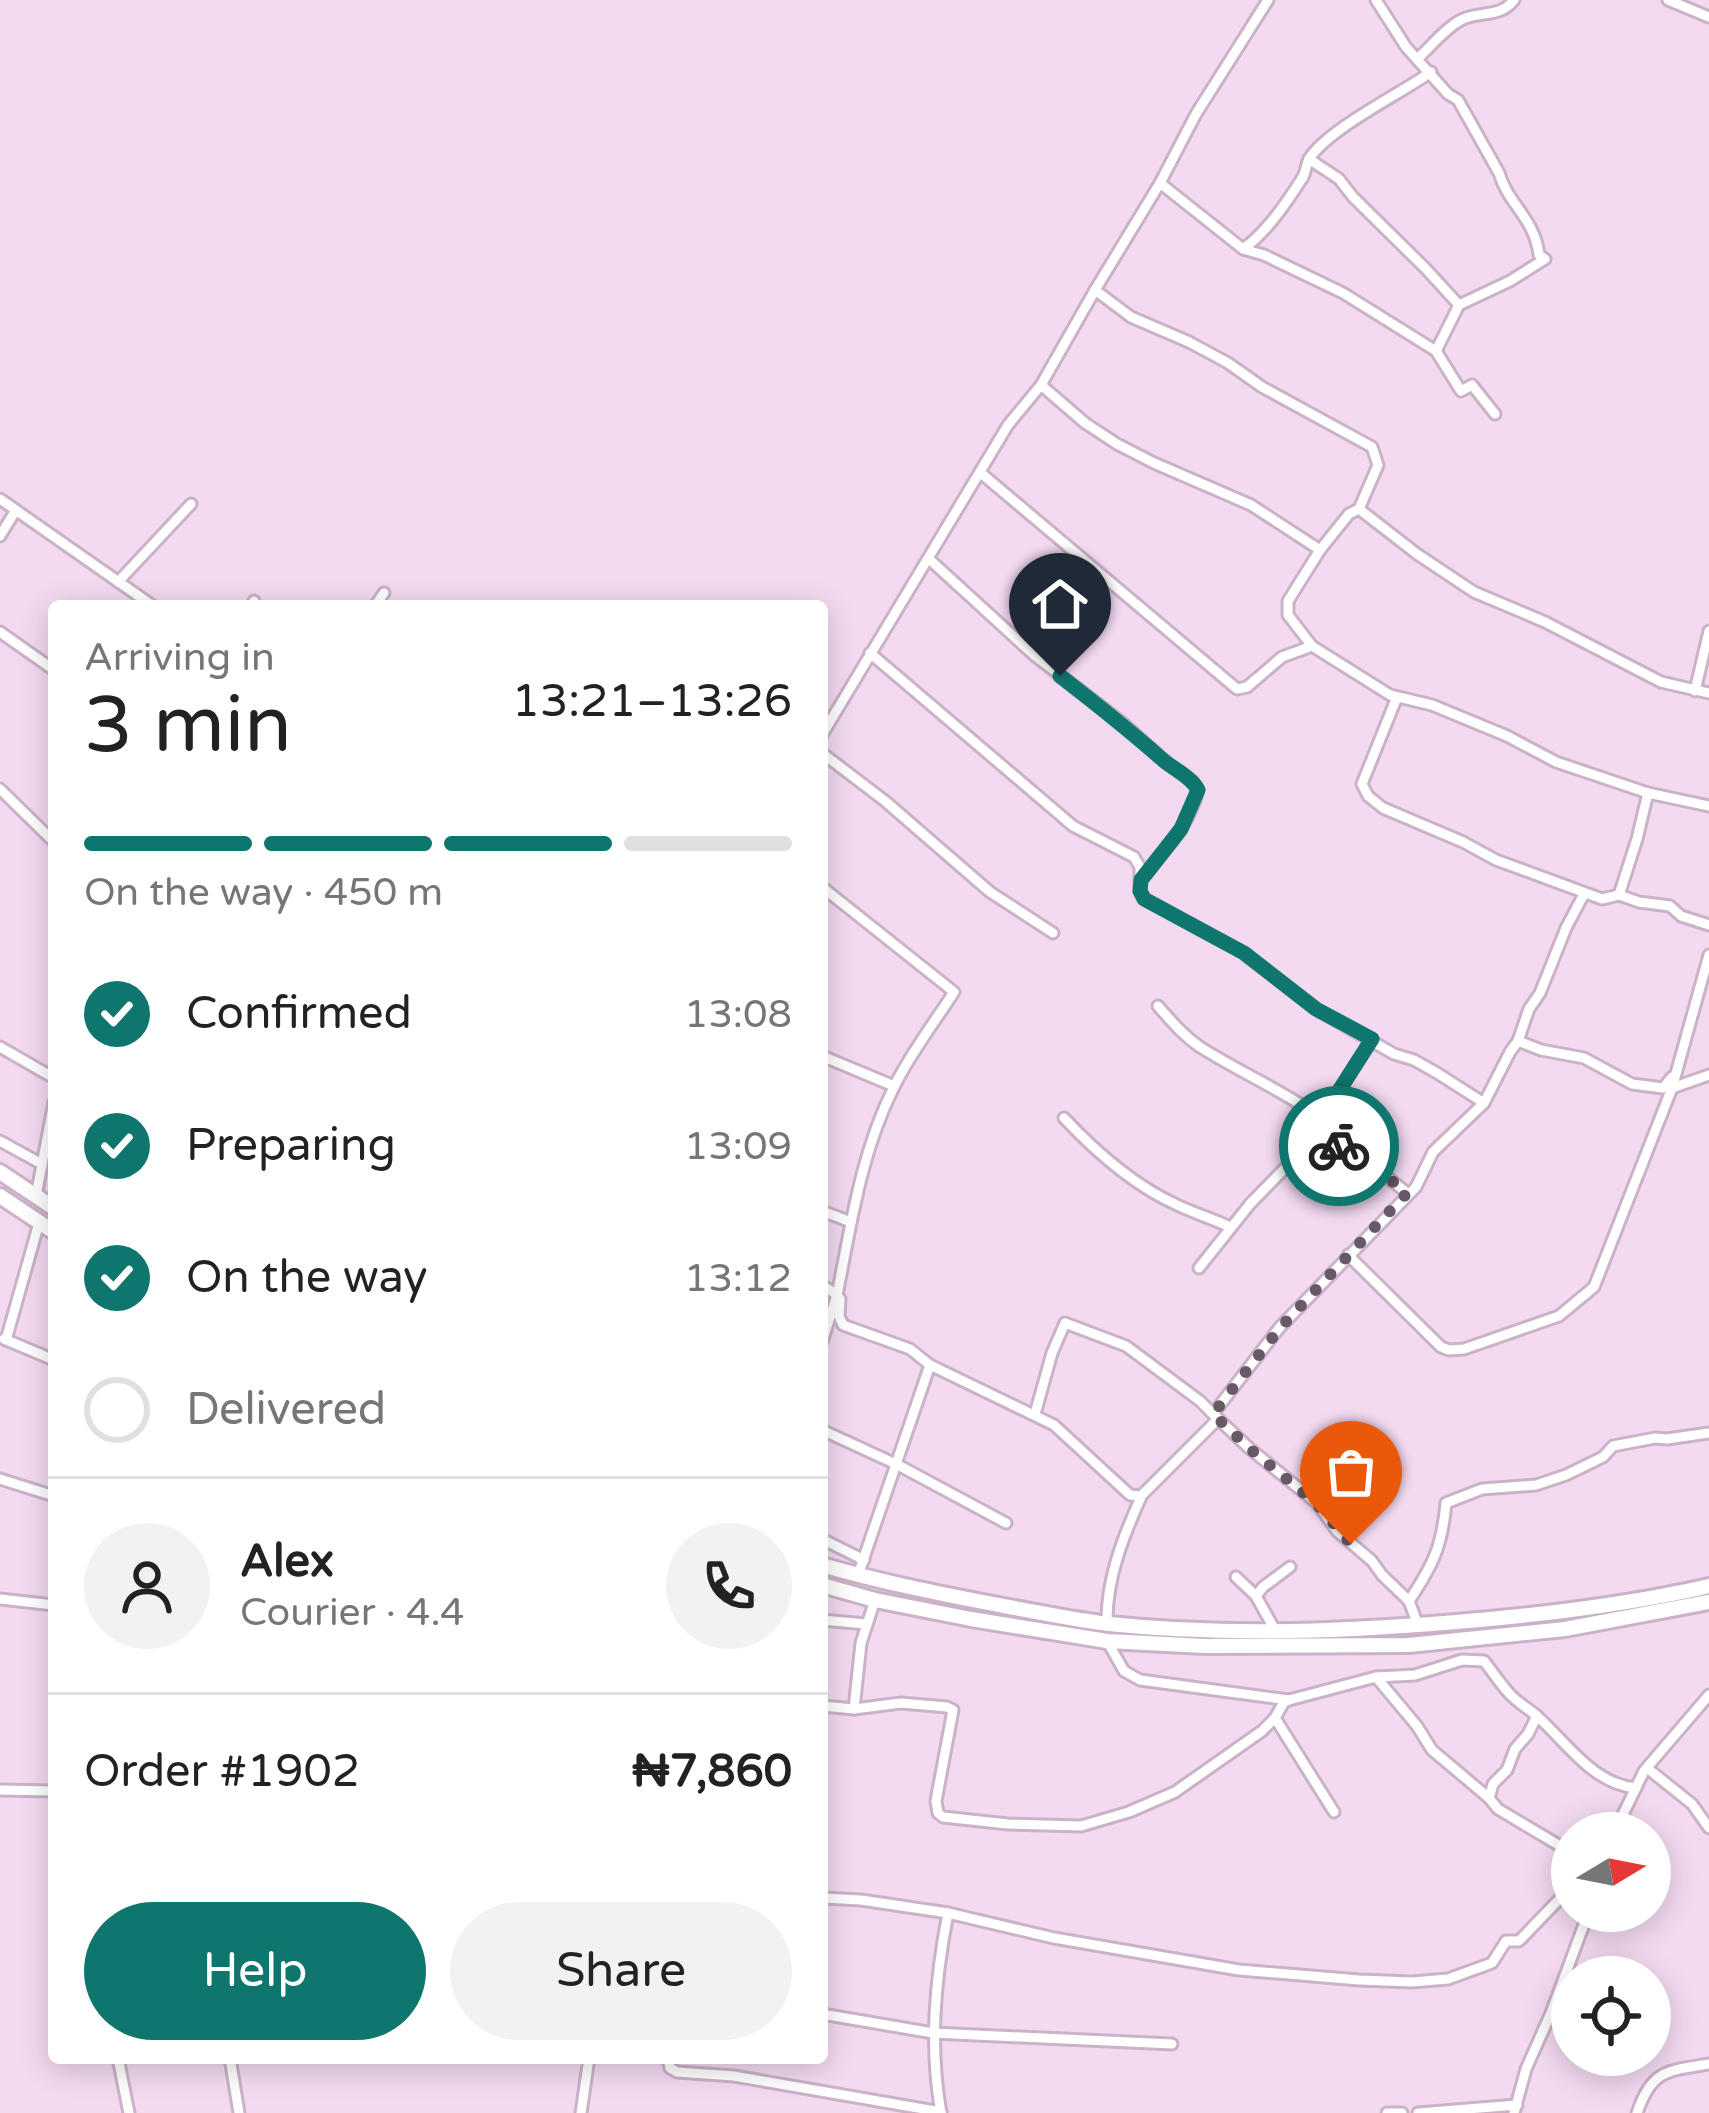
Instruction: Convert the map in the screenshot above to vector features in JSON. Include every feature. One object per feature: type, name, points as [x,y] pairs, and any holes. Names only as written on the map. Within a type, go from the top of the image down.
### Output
[{"type":"main road","points":[[0,1172],[48,1204]]},
{"type":"main road","points":[[0,1196],[48,1228]]},
{"type":"main road","points":[[828,1567],[941,1594],[1107,1624],[1276,1632],[1533,1616],[1709,1586]]},
{"type":"main road","points":[[828,1587],[971,1619],[1107,1641],[1205,1646],[1409,1645],[1565,1629],[1709,1603]]},
{"type":"street","points":[[828,725],[1008,425],[1041,386],[1196,114],[1268,0]]},
{"type":"street","points":[[1376,0],[1406,47],[1458,100],[1502,183],[1531,225],[1538,254],[1545,259],[1459,305],[1436,351]]},
{"type":"street","points":[[1417,59],[1465,17],[1500,12],[1514,0]]},
{"type":"street","points":[[1668,0],[1709,17]]},
{"type":"street","points":[[1243,249],[1264,231],[1310,159],[1332,136],[1432,72]]},
{"type":"street","points":[[1310,159],[1339,179],[1459,305]]},
{"type":"street","points":[[1160,183],[1243,249],[1343,292],[1436,351],[1461,391],[1472,385],[1496,414]]},
{"type":"street","points":[[1095,290],[1131,317],[1189,342],[1372,446],[1378,464],[1359,509],[1349,514],[1320,550],[1288,601],[1288,616],[1312,646],[1369,684],[1507,736],[1556,762],[1648,794],[1709,806]]},
{"type":"street","points":[[1041,386],[1117,444],[1252,506],[1320,550]]},
{"type":"street","points":[[982,474],[1238,688],[1282,657],[1312,646]]},
{"type":"street","points":[[0,499],[145,600]]},
{"type":"street","points":[[118,582],[191,504]]},
{"type":"street","points":[[1359,509],[1474,592],[1545,622],[1661,682],[1709,693]]},
{"type":"street","points":[[0,536],[16,510]]},
{"type":"street","points":[[929,559],[1034,656],[1193,782],[1196,799],[1181,829],[1141,880]]},
{"type":"street","points":[[379,600],[384,593]]},
{"type":"street","points":[[1695,691],[1709,631]]},
{"type":"street","points":[[0,632],[48,666]]},
{"type":"street","points":[[870,653],[1073,826],[1134,857],[1144,899],[1244,953],[1316,1009],[1484,1102]]},
{"type":"street","points":[[1397,697],[1362,784],[1383,808],[1584,894],[1602,899],[1619,895],[1670,906],[1681,916],[1709,925]]},
{"type":"street","points":[[828,758],[990,892],[1053,933]]},
{"type":"street","points":[[0,789],[48,836]]},
{"type":"street","points":[[1619,895],[1648,794]]},
{"type":"street","points":[[828,892],[954,992],[894,1086],[872,1142],[828,1323]]},
{"type":"street","points":[[1418,1625],[1409,1601],[1337,1531],[1317,1504],[1213,1414],[1274,1335],[1416,1187],[1433,1152],[1484,1102],[1518,1042],[1584,894]]},
{"type":"street","points":[[1348,1255],[1449,1350],[1558,1316],[1594,1287],[1672,1088],[1709,955]]},
{"type":"street","points":[[1158,1006],[1201,1048],[1326,1121]]},
{"type":"street","points":[[1199,1268],[1230,1227],[1320,1132],[1335,1097],[1372,1039]]},
{"type":"street","points":[[1518,1042],[1584,1058],[1632,1084],[1663,1088],[1675,1072]]},
{"type":"street","points":[[0,1047],[48,1075]]},
{"type":"street","points":[[828,1058],[894,1086]]},
{"type":"street","points":[[1672,1088],[1709,1075]]},
{"type":"street","points":[[1064,1118],[1124,1171],[1167,1199],[1230,1227]]},
{"type":"street","points":[[36,1196],[48,1128]]},
{"type":"street","points":[[1320,1132],[1407,1193]]},
{"type":"street","points":[[0,1141],[40,1163]]},
{"type":"street","points":[[828,1213],[851,1222]]},
{"type":"street","points":[[39,1223],[3,1339],[48,1358]]},
{"type":"street","points":[[828,1289],[841,1304],[838,1316],[843,1325],[910,1349],[930,1365],[1035,1414],[1071,1439],[1130,1495],[1141,1496]]},
{"type":"street","points":[[1035,1414],[1065,1323],[1126,1346],[1218,1419]]},
{"type":"street","points":[[858,1575],[930,1365]]},
{"type":"street","points":[[1107,1624],[1114,1570],[1141,1496],[1218,1419]]},
{"type":"street","points":[[1409,1601],[1430,1569],[1442,1537],[1446,1503],[1482,1489],[1536,1485],[1566,1475],[1603,1457],[1613,1446],[1709,1432]]},
{"type":"street","points":[[828,1433],[1006,1523]]},
{"type":"street","points":[[0,1479],[48,1494]]},
{"type":"street","points":[[828,1542],[864,1560]]},
{"type":"street","points":[[1256,1596],[1290,1567]]},
{"type":"street","points":[[1236,1577],[1256,1596],[1276,1632]]},
{"type":"street","points":[[0,1599],[48,1604]]},
{"type":"street","points":[[854,1709],[860,1643],[875,1600]]},
{"type":"street","points":[[828,1621],[866,1624]]},
{"type":"street","points":[[1107,1641],[1124,1671],[1139,1681],[1289,1700],[1376,1677],[1414,1675],[1478,1659],[1563,1745],[1611,1782],[1636,1788]]},
{"type":"street","points":[[1376,1677],[1432,1750],[1498,1809],[1551,1841]]},
{"type":"street","points":[[1624,1812],[1647,1768],[1709,1695]]},
{"type":"street","points":[[828,1707],[854,1709],[902,1702],[951,1708],[954,1714],[936,1801],[938,1813],[957,1821],[1055,1826],[1089,1825],[1163,1798],[1265,1729],[1289,1700]]},
{"type":"street","points":[[1489,1798],[1537,1715]]},
{"type":"street","points":[[1276,1718],[1334,1812]]},
{"type":"street","points":[[1647,1768],[1692,1804],[1709,1828]]},
{"type":"street","points":[[0,1790],[48,1791]]},
{"type":"street","points":[[828,1898],[948,1912],[1054,1938],[1238,1970],[1431,1982],[1492,1963],[1506,1941],[1519,1942],[1551,1907]]},
{"type":"street","points":[[669,2064],[677,2072],[734,2076],[941,2112],[933,2033],[948,1912]]},
{"type":"street","points":[[1418,2113],[1515,2109],[1526,2069],[1581,1932]]},
{"type":"street","points":[[828,2015],[933,2033],[1172,2044]]},
{"type":"street","points":[[119,2064],[129,2113]]},
{"type":"street","points":[[231,2064],[239,2113]]},
{"type":"street","points":[[581,2113],[588,2064]]},
{"type":"street","points":[[1637,2113],[1643,2095],[1667,2071],[1709,2064]]},
{"type":"street","points":[[1387,2113],[1402,2113]]},
{"type":"way so far","points":[[1339,1146],[1407,1193],[1280,1328],[1213,1414],[1317,1504],[1351,1544]]},
{"type":"route","points":[[1060,676],[1124,724],[1198,790],[1181,829],[1141,880],[1144,899],[1244,953],[1316,1009],[1372,1039],[1335,1097],[1320,1132],[1339,1146]]}]
